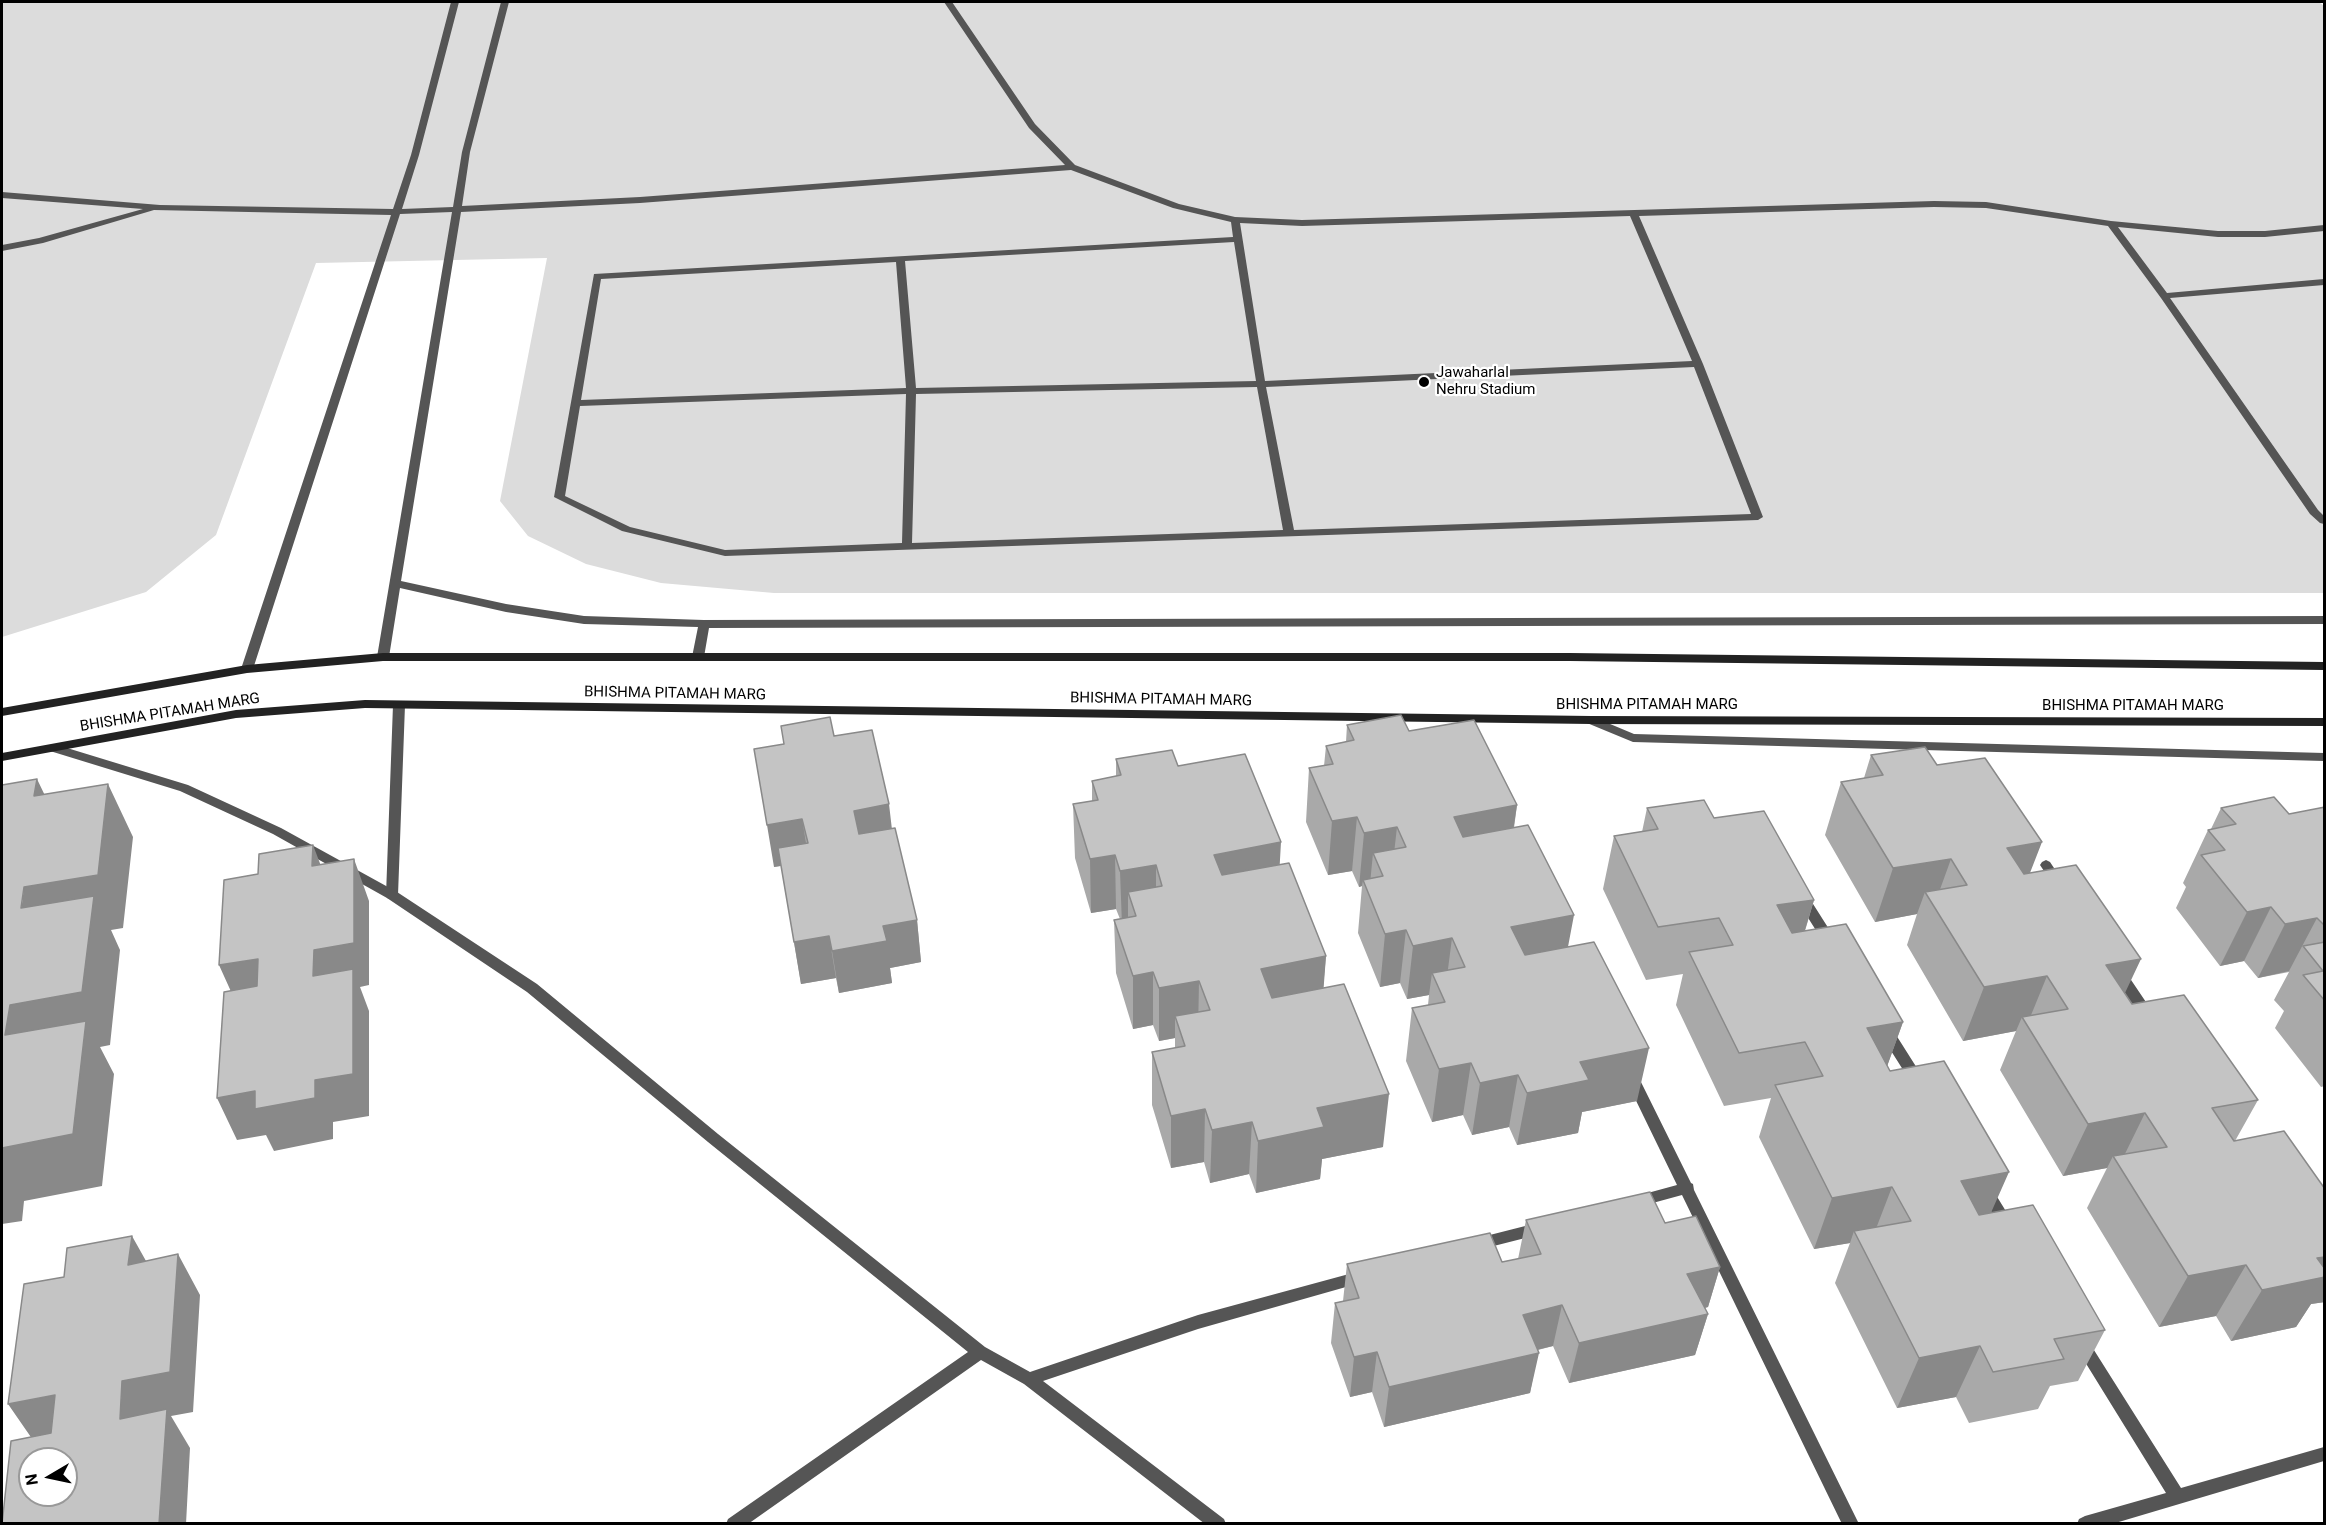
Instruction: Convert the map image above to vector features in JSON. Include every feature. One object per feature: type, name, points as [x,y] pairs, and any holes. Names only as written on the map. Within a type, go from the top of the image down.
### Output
[{"type":"main road","name":"BHISHMA PITAMAH MARG","points":[[2,712],[247,669],[383,657],[1570,657],[2325,666]]},
{"type":"main road","name":"BHISHMA PITAMAH MARG","points":[[2,757],[236,714],[364,704],[1591,720],[2325,722]]},
{"type":"street","points":[[247,669],[415,155],[455,2]]},
{"type":"street","points":[[383,657],[466,152],[505,2]]},
{"type":"street","points":[[948,2],[1032,126],[1072,167],[1176,206],[1235,220],[1302,223],[1934,204],[1986,205],[2110,224],[2218,234],[2265,234],[2325,228]]},
{"type":"street","points":[[2,195],[160,208],[396,212],[640,200],[1072,167]]},
{"type":"street","points":[[2,248],[40,242],[160,208]]},
{"type":"street","points":[[1239,239],[597,276],[559,497],[626,529],[725,553],[1758,517],[1698,364],[1634,214]]},
{"type":"street","points":[[1235,220],[1261,384],[1289,533]]},
{"type":"street","points":[[2110,224],[2164,296],[2314,512],[2325,522]]},
{"type":"street","points":[[900,259],[911,391],[907,546]]},
{"type":"street","points":[[2164,296],[2325,282]]},
{"type":"street","points":[[575,403],[911,391],[1261,384],[1698,364]]},
{"type":"street","points":[[395,583],[506,608],[584,620],[704,624],[2325,620]]},
{"type":"street","points":[[698,657],[704,624]]},
{"type":"street","points":[[392,895],[399,705]]},
{"type":"street","points":[[1591,720],[1633,738],[2325,757]]},
{"type":"street","points":[[54,748],[184,788],[277,831],[392,895],[532,988],[713,1138],[980,1352],[1029,1379],[1218,1524]]},
{"type":"street","points":[[2046,865],[2066,894]]},
{"type":"street","points":[[1796,887],[1839,957]]},
{"type":"street","points":[[2112,963],[2152,1022]]},
{"type":"street","points":[[1877,1017],[1927,1097]]},
{"type":"street","points":[[1624,1062],[1688,1188],[1851,1524]]},
{"type":"street","points":[[1978,1177],[2015,1237]]},
{"type":"street","points":[[1619,1207],[1688,1188]]},
{"type":"street","points":[[1458,1250],[1550,1225]]},
{"type":"street","points":[[1029,1379],[1197,1322],[1378,1272]]},
{"type":"street","points":[[2072,1327],[2178,1498]]},
{"type":"street","points":[[734,1524],[980,1352]]},
{"type":"street","points":[[2085,1524],[2325,1454]]},
{"type":"shaded area","name":"Jawaharlal Nehru Stadium","points":[[2,2],[2319,2],[2324,6],[2324,593],[774,593],[661,583],[586,564],[528,536],[500,501],[547,258],[316,263],[216,535],[146,592],[2,637]]},
{"type":"building","points":[[1401,715],[1409,731],[1474,720],[1517,805],[1454,817],[1463,837],[1528,825],[1574,915],[1511,927],[1525,955],[1594,942],[1649,1048],[1580,1062],[1589,1080],[1527,1093],[1518,1075],[1480,1083],[1471,1063],[1439,1069],[1412,1008],[1445,1002],[1432,973],[1465,967],[1452,938],[1413,946],[1406,930],[1385,934],[1363,880],[1383,876],[1373,853],[1406,847],[1397,827],[1364,833],[1357,817],[1332,821],[1309,768],[1333,764],[1326,746],[1354,740],[1347,725]]},
{"type":"building","points":[[830,717],[834,736],[872,730],[889,804],[854,811],[859,834],[895,828],[917,920],[883,926],[887,941],[832,951],[829,936],[794,942],[778,848],[808,843],[802,819],[767,825],[754,749],[784,744],[781,726]]},
{"type":"building","points":[[1925,747],[1937,765],[1985,758],[2042,842],[2007,848],[2024,874],[2076,865],[2141,959],[2106,965],[2132,1004],[2184,995],[2258,1100],[2212,1108],[2234,1141],[2284,1131],[2325,1189],[2325,1257],[2317,1258],[2325,1269],[2325,1277],[2262,1290],[2246,1265],[2188,1276],[2113,1156],[2167,1147],[2145,1113],[2088,1124],[2022,1017],[2068,1009],[2047,976],[1984,987],[1925,892],[1967,885],[1951,859],[1893,868],[1841,782],[1883,775],[1871,755]]},
{"type":"building","points":[[1172,750],[1178,766],[1245,754],[1281,842],[1214,855],[1222,875],[1289,863],[1326,956],[1261,969],[1272,998],[1344,984],[1389,1094],[1317,1108],[1324,1127],[1258,1141],[1252,1122],[1212,1130],[1205,1109],[1171,1116],[1152,1052],[1185,1046],[1175,1016],[1210,1010],[1199,981],[1159,988],[1153,972],[1133,976],[1114,920],[1136,916],[1128,892],[1162,886],[1156,865],[1120,871],[1115,855],[1090,859],[1073,804],[1098,800],[1092,781],[1121,775],[1116,759]]},
{"type":"building","points":[[37,779],[34,796],[108,784],[98,875],[24,887],[21,908],[94,896],[82,992],[10,1005],[5,1035],[86,1021],[73,1134],[2,1148],[2,785]]},
{"type":"building","points":[[2274,797],[2289,814],[2325,807],[2325,926],[2317,918],[2285,924],[2271,907],[2247,912],[2201,855],[2225,850],[2208,830],[2236,824],[2221,808]]},
{"type":"building","points":[[1704,800],[1714,818],[1764,811],[1814,900],[1777,905],[1792,933],[1846,924],[1903,1022],[1867,1028],[1890,1071],[1944,1061],[2009,1172],[1961,1181],[1979,1215],[2033,1205],[2105,1330],[2054,1339],[2064,1359],[1993,1372],[1980,1346],[1919,1358],[1854,1231],[1911,1221],[1892,1187],[1832,1198],[1775,1085],[1823,1076],[1805,1042],[1739,1053],[1689,952],[1733,945],[1719,918],[1658,927],[1614,836],[1658,829],[1647,808]]},
{"type":"building","points":[[313,845],[312,866],[354,859],[354,943],[314,950],[313,976],[353,969],[353,1074],[315,1080],[315,1098],[255,1109],[255,1091],[217,1098],[224,992],[257,986],[258,959],[219,965],[224,880],[258,874],[259,854]]},
{"type":"building","points":[[2325,942],[2325,1001],[2303,975],[2323,971],[2303,946]]},
{"type":"building","points":[[1650,1192],[1665,1223],[1696,1216],[1720,1267],[1687,1274],[1708,1314],[1579,1343],[1562,1305],[1523,1315],[1539,1353],[1389,1387],[1377,1352],[1354,1357],[1335,1303],[1359,1298],[1347,1264],[1490,1233],[1502,1262],[1541,1254],[1526,1220]]},
{"type":"building","points":[[132,1236],[128,1265],[178,1254],[170,1372],[122,1381],[120,1419],[167,1409],[159,1524],[2,1524],[11,1441],[51,1433],[55,1395],[8,1404],[24,1284],[64,1277],[67,1248]]},
{"type":"place","name":"Jawaharlal Nehru Stadium","points":[[1424,382]]}]
